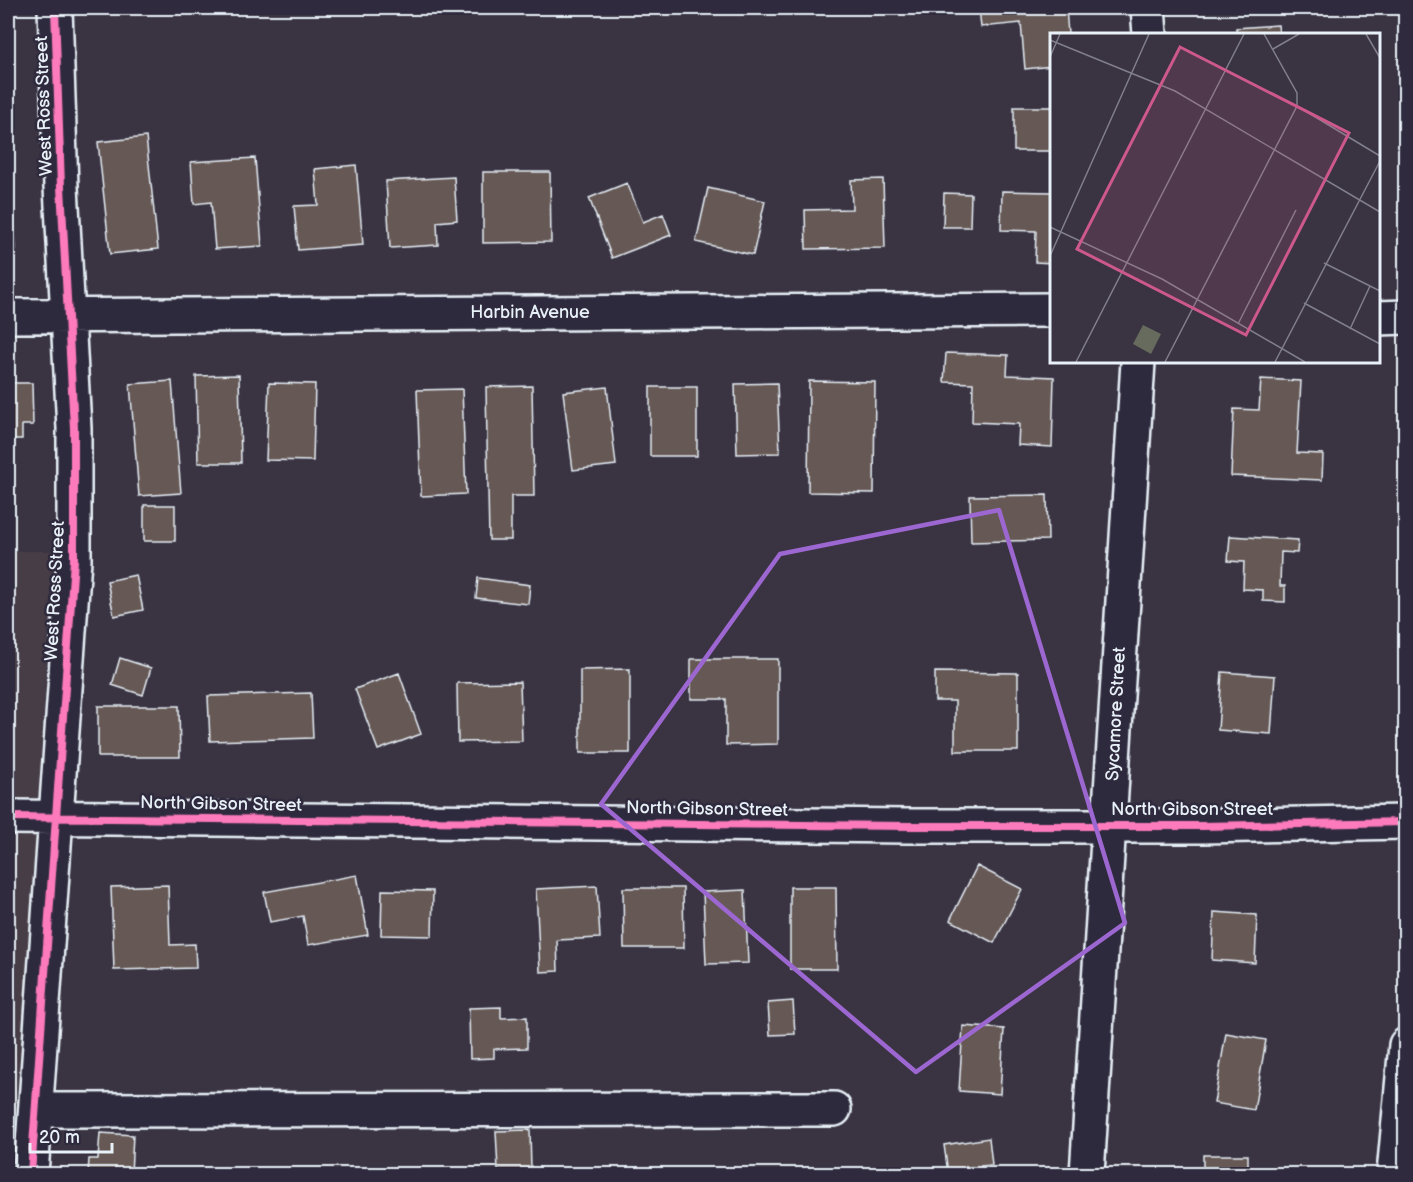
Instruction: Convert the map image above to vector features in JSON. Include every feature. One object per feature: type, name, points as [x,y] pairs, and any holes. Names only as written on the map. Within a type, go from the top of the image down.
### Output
[{"type":"street","name":"West Ross Street","points":[[31,1174],[74,560],[74,428],[55,8]]},
{"type":"street","points":[[1148,8],[1150,33]]},
{"type":"street","name":"Harbin Avenue","points":[[8,316],[1050,310]]},
{"type":"street","points":[[1380,318],[1406,317]]},
{"type":"street","name":"Sycamore Street","points":[[1087,1174],[1138,363]]},
{"type":"street","name":"North Gibson Street","points":[[8,817],[908,826],[1406,822]]},
{"type":"street","points":[[1394,1174],[1406,1045]]},
{"type":"street","points":[[36,1110],[834,1109]]},
{"type":"highlighted area","points":[[999,510],[1125,923],[916,1072],[601,804],[780,554]]},
{"type":"shaded area","points":[[8,551],[53,551],[16,1174],[8,1174]]},
{"type":"building","points":[[979,8],[1066,8],[1068,33],[1050,33],[1050,66],[1025,69],[1021,23],[981,27]]},
{"type":"building","points":[[1278,25],[1279,33],[1236,33],[1236,28]]},
{"type":"building","points":[[1014,107],[1050,107],[1050,151],[1014,151]]},
{"type":"building","points":[[146,137],[158,249],[110,254],[98,142]]},
{"type":"building","points":[[8,152],[10,152],[16,249],[8,249]]},
{"type":"building","points":[[255,158],[262,246],[215,249],[211,202],[194,204],[191,162]]},
{"type":"building","points":[[356,165],[363,245],[298,250],[294,206],[318,205],[315,169]]},
{"type":"building","points":[[483,172],[550,172],[551,242],[483,243]]},
{"type":"building","points":[[454,177],[457,220],[437,222],[438,245],[390,248],[386,181]]},
{"type":"building","points":[[883,179],[885,248],[806,249],[805,210],[852,209],[851,180]]},
{"type":"building","points":[[627,183],[643,222],[663,214],[671,235],[612,258],[589,198]]},
{"type":"building","points":[[708,188],[765,201],[753,255],[696,242]]},
{"type":"building","points":[[1002,191],[1050,192],[1050,263],[1035,262],[1036,231],[1001,230]]},
{"type":"building","points":[[944,193],[971,194],[970,227],[943,227]]},
{"type":"building","points":[[946,353],[1008,355],[1007,375],[1054,377],[1052,447],[1018,445],[1019,424],[972,422],[973,383],[944,382]]},
{"type":"building","points":[[239,375],[241,463],[198,463],[196,376]]},
{"type":"building","points":[[1261,379],[1301,381],[1297,453],[1323,454],[1322,480],[1231,476],[1234,409],[1259,410]]},
{"type":"building","points":[[172,381],[181,493],[139,496],[130,384]]},
{"type":"building","points":[[809,381],[875,382],[874,493],[808,492]]},
{"type":"building","points":[[8,383],[32,383],[33,425],[22,425],[22,439],[8,439]]},
{"type":"building","points":[[269,383],[315,384],[313,461],[266,460]]},
{"type":"building","points":[[777,383],[780,453],[737,454],[735,384]]},
{"type":"building","points":[[532,386],[534,496],[511,496],[511,540],[489,540],[486,387]]},
{"type":"building","points":[[607,387],[616,465],[573,470],[563,392]]},
{"type":"building","points":[[650,387],[697,387],[697,456],[650,456]]},
{"type":"building","points":[[462,389],[466,494],[421,496],[417,390]]},
{"type":"building","points":[[1047,495],[1048,540],[971,542],[970,496]]},
{"type":"building","points":[[144,505],[175,505],[175,541],[144,541]]},
{"type":"building","points":[[1230,536],[1298,540],[1297,553],[1281,552],[1280,586],[1285,586],[1285,602],[1263,601],[1263,590],[1243,589],[1244,562],[1228,561]]},
{"type":"building","points":[[136,575],[143,610],[114,616],[107,581]]},
{"type":"building","points":[[478,578],[530,585],[528,604],[476,598]]},
{"type":"building","points":[[120,658],[151,668],[143,695],[112,685]]},
{"type":"building","points":[[691,659],[778,659],[778,744],[726,745],[726,699],[691,699]]},
{"type":"building","points":[[630,669],[630,753],[580,753],[580,670]]},
{"type":"building","points":[[935,672],[1018,673],[1018,751],[955,751],[955,701],[935,701]]},
{"type":"building","points":[[1222,672],[1275,676],[1271,734],[1218,730]]},
{"type":"building","points":[[399,673],[421,734],[378,750],[355,689]]},
{"type":"building","points":[[520,682],[522,741],[458,742],[457,683]]},
{"type":"building","points":[[311,693],[313,738],[210,741],[208,696]]},
{"type":"building","points":[[98,706],[179,706],[180,757],[98,757]]},
{"type":"building","points":[[977,866],[1022,889],[994,943],[950,920]]},
{"type":"building","points":[[357,875],[368,935],[308,945],[303,916],[270,922],[264,892]]},
{"type":"building","points":[[168,885],[170,945],[195,944],[196,968],[114,970],[111,887]]},
{"type":"building","points":[[597,886],[600,938],[557,940],[558,971],[540,972],[536,889]]},
{"type":"building","points":[[790,887],[836,887],[837,969],[790,969]]},
{"type":"building","points":[[623,888],[683,888],[684,948],[624,948]]},
{"type":"building","points":[[382,890],[433,891],[432,936],[381,935]]},
{"type":"building","points":[[745,890],[748,963],[706,964],[703,892]]},
{"type":"building","points":[[1214,912],[1257,915],[1255,963],[1212,960]]},
{"type":"building","points":[[793,1001],[795,1034],[770,1035],[768,1003]]},
{"type":"building","points":[[501,1007],[501,1018],[527,1017],[527,1048],[494,1049],[494,1058],[470,1059],[469,1008]]},
{"type":"building","points":[[963,1026],[1004,1029],[1000,1094],[959,1091]]},
{"type":"building","points":[[1226,1033],[1266,1040],[1254,1110],[1214,1103]]},
{"type":"building","points":[[530,1130],[531,1170],[498,1170],[496,1131]]},
{"type":"building","points":[[100,1133],[133,1135],[131,1174],[88,1174],[89,1159],[98,1159]]},
{"type":"building","points":[[989,1138],[992,1165],[981,1166],[982,1174],[938,1174],[948,1173],[944,1145]]},
{"type":"building","points":[[1203,1155],[1248,1155],[1248,1174],[1203,1174]]},
{"type":"cycle path","points":[[31,1174],[74,560],[74,428],[61,187],[55,8]]},
{"type":"cycle path","points":[[8,817],[908,826],[1202,826],[1406,822]]}]
